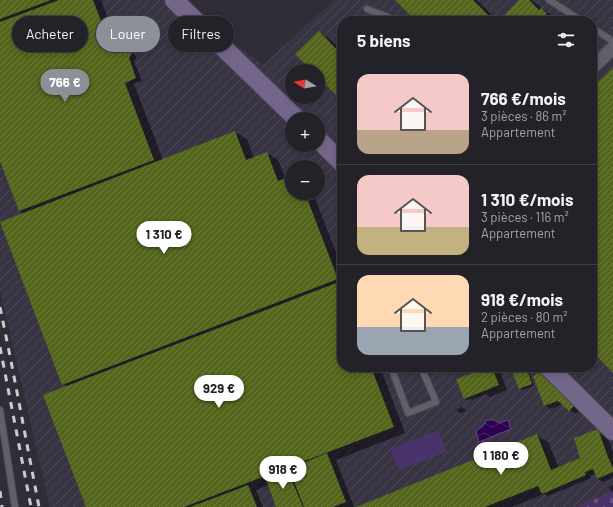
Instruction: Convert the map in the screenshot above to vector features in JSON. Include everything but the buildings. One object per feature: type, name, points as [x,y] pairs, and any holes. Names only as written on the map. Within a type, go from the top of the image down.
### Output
[{"type":"main road","points":[[174,0],[290,112]]},
{"type":"main road","points":[[325,146],[337,158]]},
{"type":"main road","points":[[553,372],[613,431]]},
{"type":"street","points":[[597,63],[613,48]]},
{"type":"lane","points":[[549,0],[574,16]]},
{"type":"lane","points":[[367,9],[385,16]]},
{"type":"lane","points":[[597,31],[613,41]]},
{"type":"lane","points":[[393,372],[408,413],[436,402],[424,372]]},
{"type":"lane","points":[[0,410],[15,507]]},
{"type":"shaded area","points":[[0,0],[175,0],[197,16],[168,16],[168,52],[234,52],[234,44],[263,65],[334,0],[613,0],[613,507],[50,507],[0,290]]},
{"type":"green space","points":[[439,430],[446,452],[399,470],[390,449]]},
{"type":"green space","points":[[613,490],[613,507],[577,507],[610,492]]},
{"type":"water","points":[[487,420],[494,420],[499,423],[508,420],[511,429],[479,442],[476,431],[483,426]]},
{"type":"railway","points":[[0,307],[39,507]]},
{"type":"railway","points":[[0,347],[31,507]]},
{"type":"railway","points":[[0,491],[2,507]]}]
